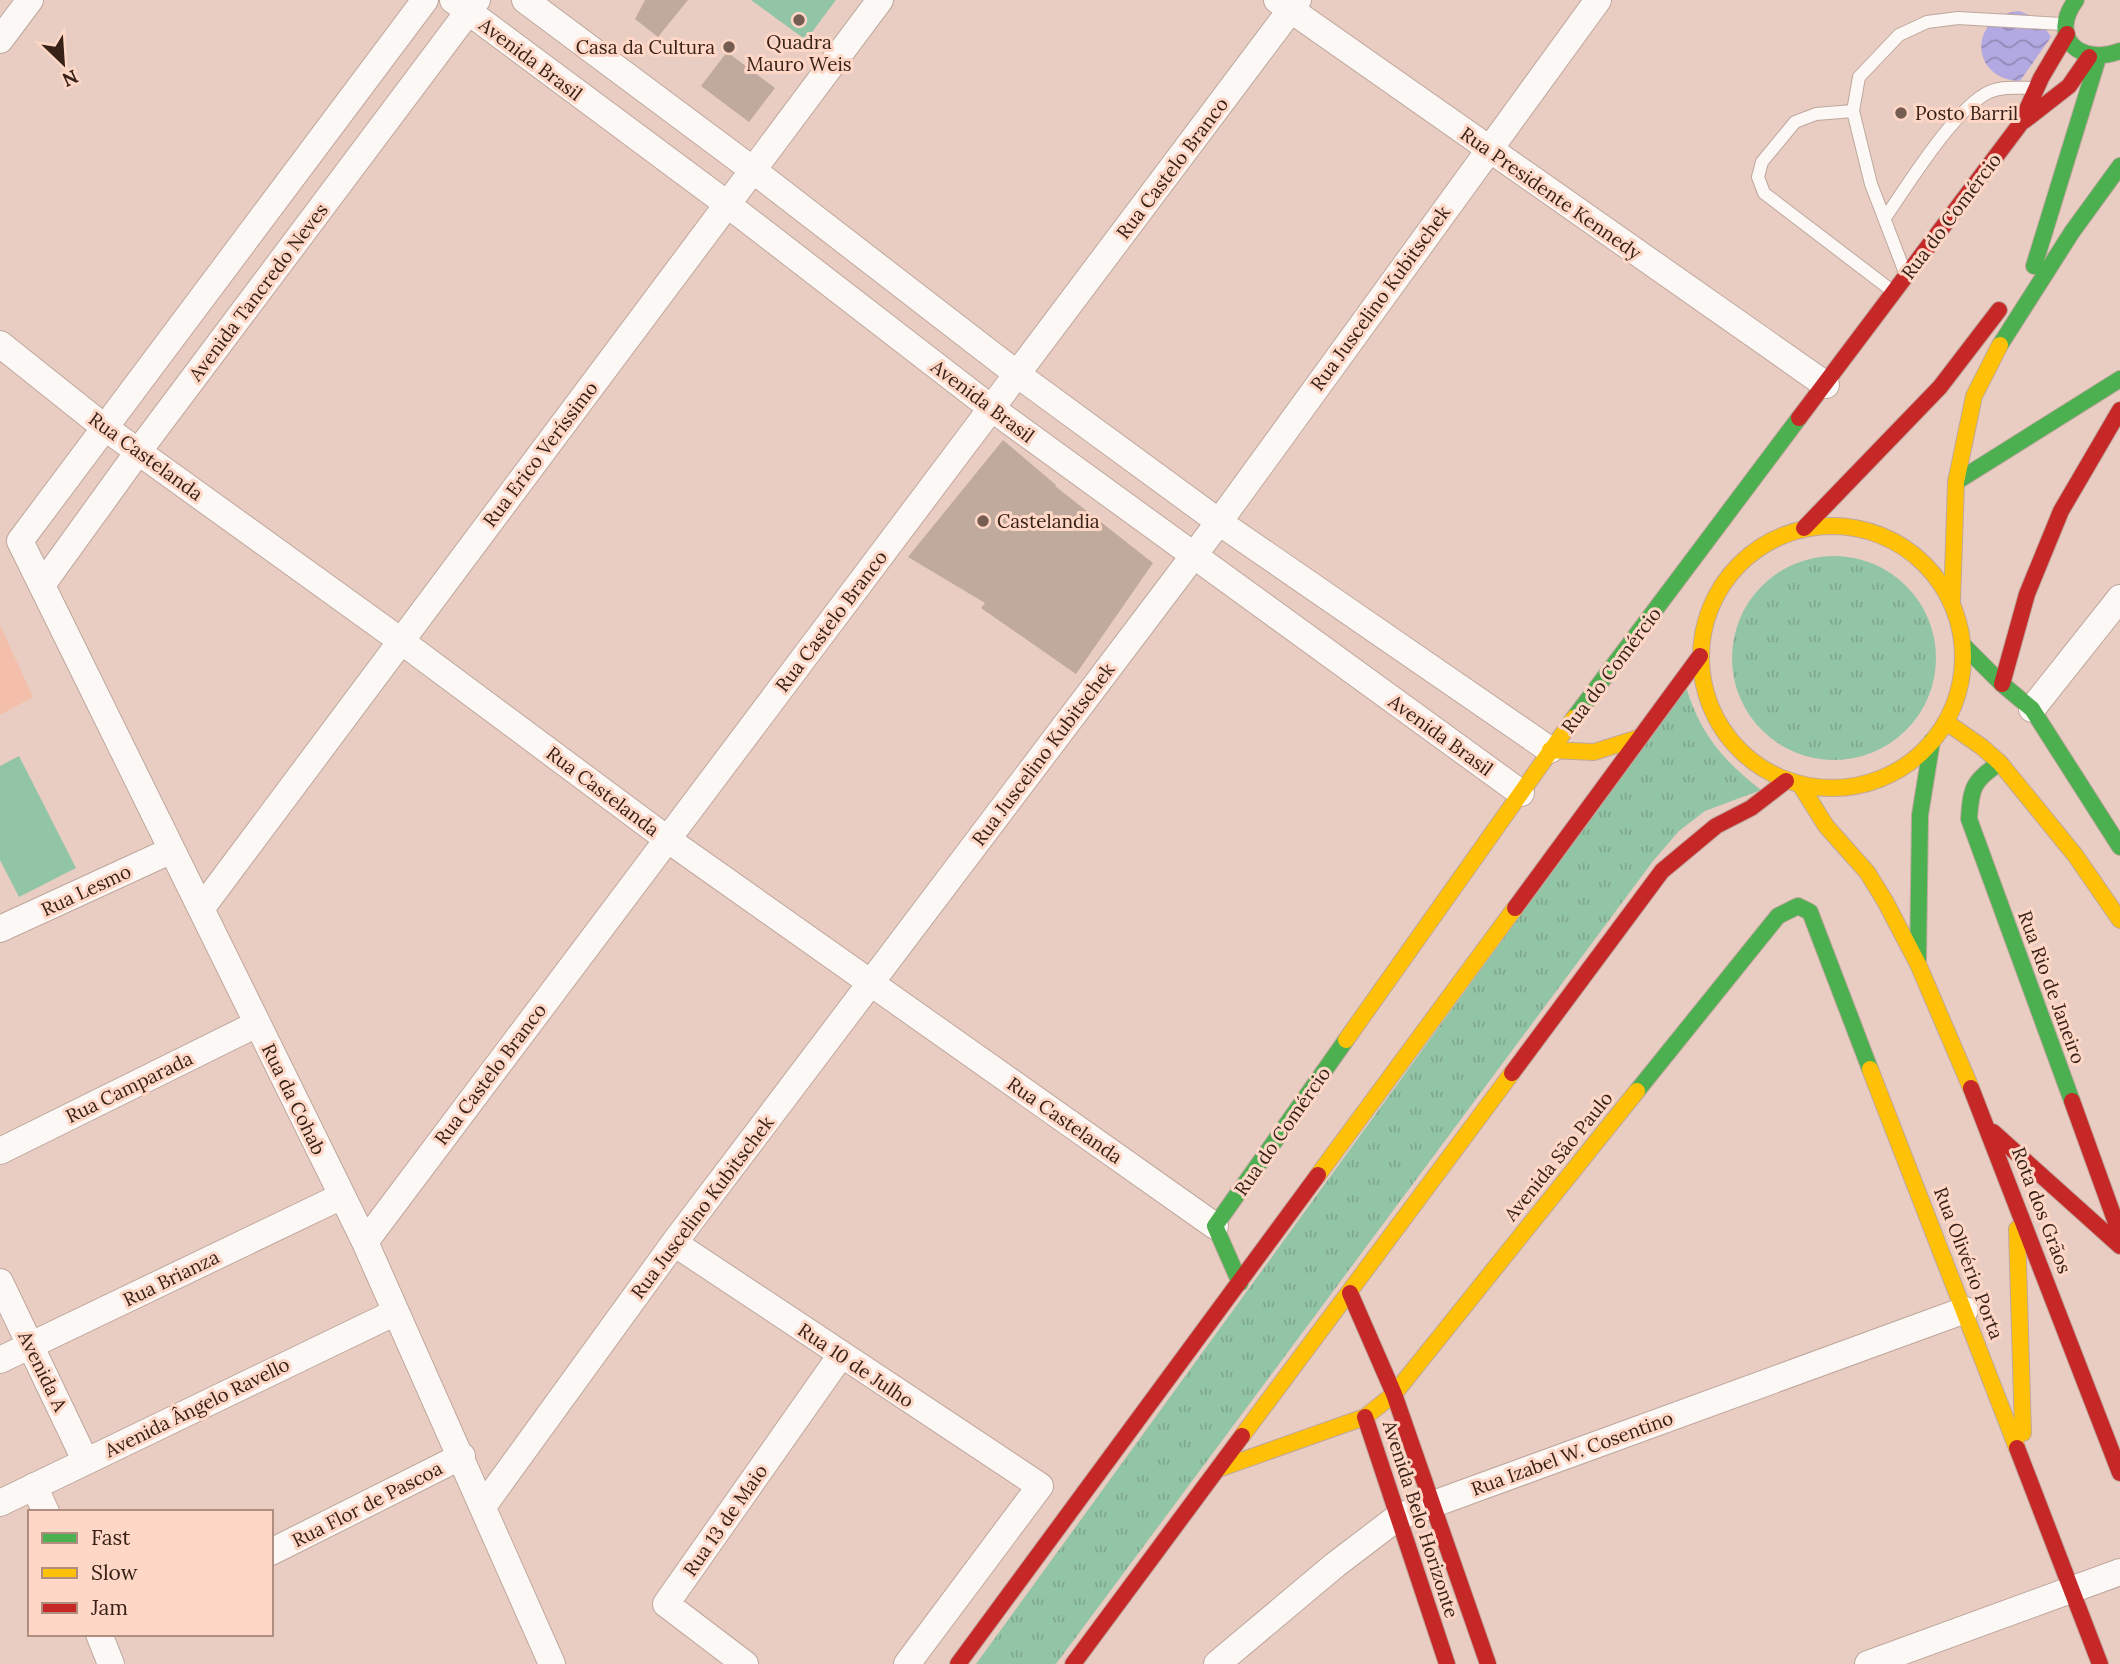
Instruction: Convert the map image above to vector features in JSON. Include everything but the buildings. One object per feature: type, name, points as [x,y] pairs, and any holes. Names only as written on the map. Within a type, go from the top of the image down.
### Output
[{"type":"main road","points":[[2065,14],[2071,44],[2093,57],[2111,56],[2120,51]]},
{"type":"main road","name":"Rua do Comércio","points":[[1215,1226],[1550,750],[2021,123],[2065,14]]},
{"type":"main road","points":[[2034,266],[2093,57]]},
{"type":"main road","name":"Rua do Comércio","points":[[2021,123],[2069,86],[2093,57]]},
{"type":"main road","points":[[1952,603],[1956,482],[1974,396],[2001,342],[2072,232],[2120,166]]},
{"type":"main road","points":[[1804,528],[1940,387],[2034,266],[2072,232]]},
{"type":"main road","points":[[1956,482],[2120,379]]},
{"type":"main road","points":[[2002,684],[2027,594],[2061,511],[2120,410]]},
{"type":"main road","points":[[1849,526],[1892,539],[1928,565],[1952,603],[1964,646],[1960,685],[1946,722],[1932,741],[1904,766],[1870,782],[1833,788],[1794,784],[1754,763],[1725,734],[1706,696],[1700,656],[1707,612],[1729,574],[1762,545],[1804,528],[1849,526]]},
{"type":"main road","points":[[1964,646],[2032,709],[2116,834]]},
{"type":"main road","points":[[958,1664],[1700,656]]},
{"type":"main road","points":[[1946,722],[2000,763],[2075,855],[2120,920]]},
{"type":"main road","points":[[1550,750],[1594,752],[1638,738]]},
{"type":"main road","name":"Rota dos Grãos","points":[[1918,964],[1920,815],[1932,741]]},
{"type":"main road","name":"Rua Rio de Janeiro","points":[[2000,763],[1984,773],[1971,789],[1969,819],[2117,1216]]},
{"type":"main road","points":[[1073,1664],[1662,870],[1716,826],[1794,784]]},
{"type":"main road","name":"Rota dos Grãos","points":[[1794,784],[1826,826],[1867,872],[1918,964],[1988,1128],[2120,1473]]},
{"type":"main road","name":"Rua Olivério Porta","points":[[1778,916],[1798,906],[1810,912],[2100,1664]]},
{"type":"main road","name":"Avenida São Paulo","points":[[1365,1417],[1394,1394],[1778,916]]},
{"type":"main road","points":[[1988,1128],[2120,1246]]},
{"type":"main road","points":[[2016,1200],[2024,1464]]},
{"type":"main road","points":[[1215,1226],[1240,1283]]},
{"type":"main road","name":"Avenida Belo Horizonte","points":[[1350,1293],[1394,1394],[1488,1664]]},
{"type":"main road","name":"Avenida Belo Horizonte","points":[[1218,1469],[1365,1417],[1447,1664]]},
{"type":"street","points":[[0,40],[30,0]]},
{"type":"street","points":[[104,427],[425,0]]},
{"type":"street","points":[[526,0],[1017,373],[1219,522],[1550,750]]},
{"type":"street","name":"Rua Erico Veríssimo","points":[[201,909],[880,0]]},
{"type":"street","name":"Rua Juscelino Kubitschek","points":[[484,1505],[674,1243],[1219,522],[1598,0]]},
{"type":"street","name":"Rua Presidente Kennedy","points":[[1288,3],[1488,150],[1826,385]]},
{"type":"street","name":"Rua Castelo Branco","points":[[365,1242],[991,408],[1288,3]]},
{"type":"street","name":"Avenida Brasil","points":[[466,4],[991,408],[1521,793]]},
{"type":"street","name":"Avenida Tancredo Neves","points":[[41,585],[466,4]]},
{"type":"street","name":"Rua Castelanda","points":[[0,344],[104,427],[401,641],[667,839],[1215,1226]]},
{"type":"street","name":"Rua da Cohab","points":[[104,427],[20,541],[365,1242],[484,1505],[552,1664]]},
{"type":"street","points":[[2032,709],[2120,597]]},
{"type":"street","points":[[2075,855],[2116,834]]},
{"type":"street","name":"Rua Lesmo","points":[[0,929],[172,850]]},
{"type":"street","name":"Rua Camparada","points":[[0,1151],[257,1024]]},
{"type":"street","name":"Rua Brianza","points":[[0,1360],[342,1196]]},
{"type":"street","name":"Rua 10 de Julho","points":[[674,1243],[1040,1486],[907,1664]]},
{"type":"street","name":"Avenida A","points":[[0,1282],[85,1460]]},
{"type":"street","name":"Rua Izabel W. Cosentino","points":[[1217,1664],[1335,1565],[1398,1517],[1965,1310]]},
{"type":"street","name":"Avenida Ângelo Ravello","points":[[0,1503],[396,1312]]},
{"type":"street","name":"Rua 13 de Maio","points":[[745,1664],[666,1604],[841,1355]]},
{"type":"street","name":"Rua Flor de Pascoa","points":[[273,1551],[462,1456]]},
{"type":"street","points":[[34,1486],[45,1510]]},
{"type":"street","points":[[1868,1664],[2120,1572]]},
{"type":"street","points":[[100,1636],[111,1664]]},
{"type":"lane","points":[[1906,277],[1871,184],[1853,111],[1859,76],[1899,35],[1927,22],[1958,18],[2065,14]]},
{"type":"lane","points":[[1885,218],[1927,156],[1973,102],[1990,92],[2007,88],[2036,88]]},
{"type":"lane","points":[[1853,111],[1816,114],[1795,122],[1762,162],[1758,177],[1764,193],[1893,291]]},
{"type":"shaded area","points":[[0,625],[33,697],[0,715]]},
{"type":"green space","name":"Quadra Mauro Weis","points":[[751,0],[836,0],[806,40]]},
{"type":"green space","points":[[1834,556],[1873,564],[1906,586],[1928,619],[1936,658],[1928,697],[1906,730],[1873,752],[1834,760],[1795,752],[1762,730],[1740,697],[1732,658],[1740,619],[1762,586],[1795,564]]},
{"type":"green space","points":[[1686,687],[1706,733],[1735,768],[1761,790],[1705,811],[1679,831],[1653,861],[1056,1664],[976,1664]]},
{"type":"green space","points":[[19,756],[76,868],[19,897],[0,860],[0,766]]},
{"type":"water","points":[[2019,11],[2039,19],[2051,37],[2020,81],[2003,78],[1991,70],[1981,47],[1983,35],[1990,24],[2002,15]]},
{"type":"traffic: fast","points":[[2076,0],[2065,26],[2072,45],[2092,55],[2120,51]]},
{"type":"traffic: fast","points":[[2034,266],[2098,58]]},
{"type":"traffic: fast","points":[[2000,345],[2072,232],[2120,166]]},
{"type":"traffic: fast","points":[[1956,482],[2120,379]]},
{"type":"traffic: fast","points":[[1574,718],[1799,418]]},
{"type":"traffic: fast","points":[[1964,646],[2032,709],[2120,847]]},
{"type":"traffic: fast","points":[[1918,960],[1920,815],[1932,741]]},
{"type":"traffic: fast","points":[[2000,763],[1975,786],[1969,819],[2072,1101]]},
{"type":"traffic: fast","points":[[1637,1091],[1778,916],[1798,906],[1810,912],[1870,1069]]},
{"type":"traffic: fast","points":[[1240,1283],[1215,1226],[1346,1040]]},
{"type":"traffic: slow","points":[[1952,603],[1956,482],[1974,396],[2000,345]]},
{"type":"traffic: slow","points":[[1832,526],[1858,529],[1882,536],[1905,548],[1925,564],[1941,584],[1953,607],[1960,631],[1963,657],[1960,683],[1953,707],[1941,730],[1925,750],[1905,766],[1882,778],[1858,785],[1832,788],[1806,785],[1782,778],[1759,766],[1739,750],[1723,730],[1711,707],[1704,683],[1701,657],[1704,631],[1711,607],[1723,584],[1739,564],[1759,548],[1782,536],[1806,529],[1832,526]]},
{"type":"traffic: slow","points":[[1346,1040],[1574,718]]},
{"type":"traffic: slow","points":[[1946,722],[2000,763],[2075,855],[2120,920]]},
{"type":"traffic: slow","points":[[1550,750],[1594,752],[1638,738]]},
{"type":"traffic: slow","points":[[1801,786],[1826,826],[1867,872],[1885,901],[1918,964],[1971,1088]]},
{"type":"traffic: slow","points":[[1318,1175],[1515,908]]},
{"type":"traffic: slow","points":[[1870,1069],[2017,1448]]},
{"type":"traffic: slow","points":[[1242,1436],[1512,1073]]},
{"type":"traffic: slow","points":[[1218,1469],[1365,1417],[1394,1394],[1637,1091]]},
{"type":"traffic: slow","points":[[2017,1229],[2023,1433]]},
{"type":"traffic: jam","points":[[1799,418],[2021,123],[2041,78],[2067,34]]},
{"type":"traffic: jam","points":[[2024,121],[2069,86],[2089,57]]},
{"type":"traffic: jam","points":[[1804,528],[1940,387],[1999,310]]},
{"type":"traffic: jam","points":[[2002,684],[2027,594],[2061,511],[2120,410]]},
{"type":"traffic: jam","points":[[1515,908],[1700,656]]},
{"type":"traffic: jam","points":[[1512,1073],[1662,871],[1716,826],[1751,808],[1786,781]]},
{"type":"traffic: jam","points":[[1971,1088],[2120,1473]]},
{"type":"traffic: jam","points":[[2072,1101],[2120,1234]]},
{"type":"traffic: jam","points":[[1993,1132],[2120,1246]]},
{"type":"traffic: jam","points":[[958,1664],[1318,1175]]},
{"type":"traffic: jam","points":[[1350,1293],[1394,1394],[1488,1664]]},
{"type":"traffic: jam","points":[[1365,1417],[1447,1664]]},
{"type":"traffic: jam","points":[[1073,1664],[1242,1436]]},
{"type":"traffic: jam","points":[[2017,1448],[2100,1664]]},
{"type":"place","name":"Quadra Mauro Weis","points":[[799,20]]},
{"type":"place","name":"Casa da Cultura","points":[[729,47]]},
{"type":"place","name":"Posto Barril","points":[[1901,113]]},
{"type":"place","name":"Castelandia","points":[[983,521]]}]
